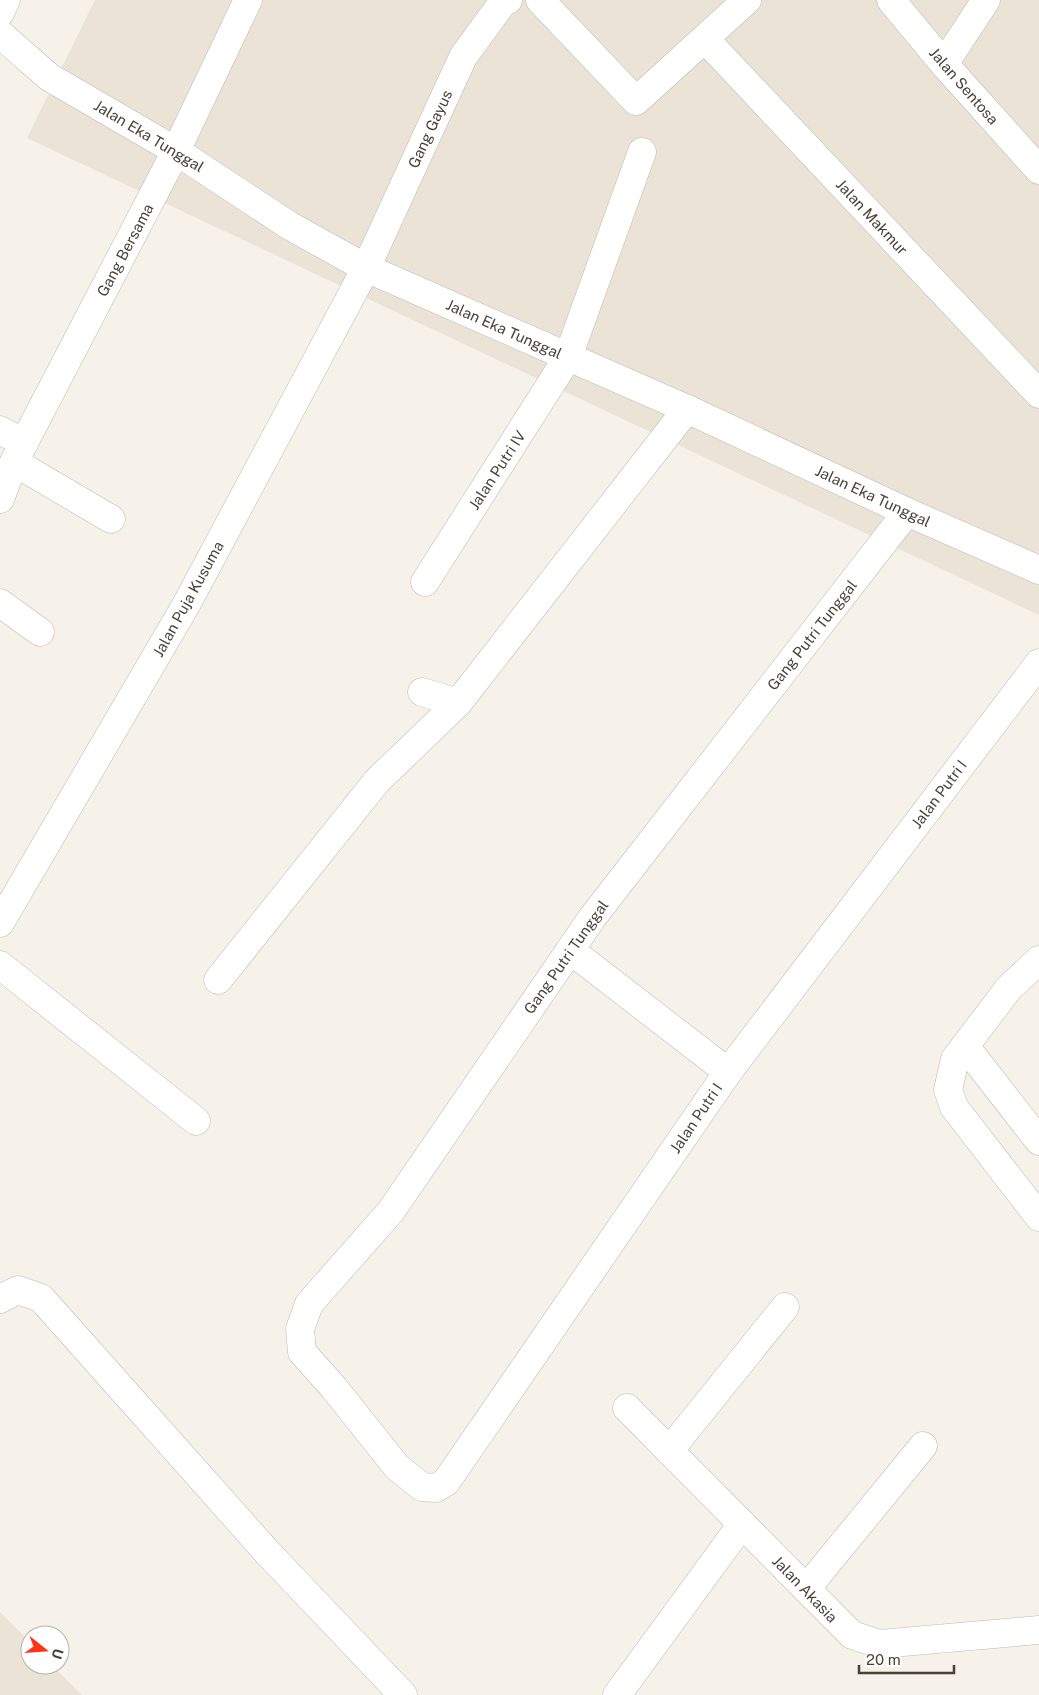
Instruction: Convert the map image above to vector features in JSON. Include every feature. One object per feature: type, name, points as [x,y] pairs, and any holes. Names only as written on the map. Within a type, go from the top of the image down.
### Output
[{"type":"street","points":[[0,13],[6,0]]},
{"type":"street","name":"Gang Bersama","points":[[0,499],[19,452],[176,151],[248,0]]},
{"type":"street","name":"Gang Gayus","points":[[366,268],[463,57],[503,2],[508,0]]},
{"type":"street","points":[[540,0],[636,101],[706,40],[747,0]]},
{"type":"street","name":"Jalan Sentosa","points":[[891,0],[944,64],[1039,170]]},
{"type":"street","points":[[944,64],[986,0]]},
{"type":"street","name":"Jalan Eka Tunggal","points":[[0,34],[48,77],[176,151],[290,226],[366,268],[687,409],[908,512],[1039,570]]},
{"type":"street","name":"Jalan Makmur","points":[[706,40],[1039,394]]},
{"type":"street","name":"Jalan Putri IV","points":[[425,582],[568,357],[642,152]]},
{"type":"street","name":"Jalan Puja Kusuma","points":[[0,923],[186,605],[366,268]]},
{"type":"street","points":[[218,980],[377,781],[458,703],[687,409]]},
{"type":"street","points":[[0,430],[19,452],[111,519]]},
{"type":"street","name":"Gang Putri Tunggal","points":[[353,1412],[302,1352],[300,1329],[309,1304],[391,1210],[598,910],[908,512]]},
{"type":"street","points":[[0,603],[40,632]]},
{"type":"street","name":"Jalan Putri I","points":[[353,1412],[397,1467],[422,1487],[436,1488],[446,1482],[728,1072],[1039,663]]},
{"type":"street","points":[[422,692],[458,703]]},
{"type":"street","points":[[570,950],[728,1072]]},
{"type":"street","points":[[1039,960],[1009,988],[955,1059],[948,1090],[954,1107],[1039,1217]]},
{"type":"street","points":[[0,965],[196,1121]]},
{"type":"street","points":[[965,1046],[1039,1141]]},
{"type":"street","points":[[0,1299],[18,1290],[41,1298],[267,1552],[404,1695]]},
{"type":"street","points":[[669,1451],[784,1307]]},
{"type":"street","name":"Jalan Akasia","points":[[627,1408],[852,1635],[880,1644],[1039,1630]]},
{"type":"street","points":[[806,1589],[923,1446]]},
{"type":"street","points":[[616,1695],[742,1524]]},
{"type":"shaded area","points":[[95,0],[1039,0],[1039,615],[27,138]]},
{"type":"shaded area","points":[[0,1612],[20,1632],[20,1675],[62,1675],[82,1695],[0,1695]]}]
